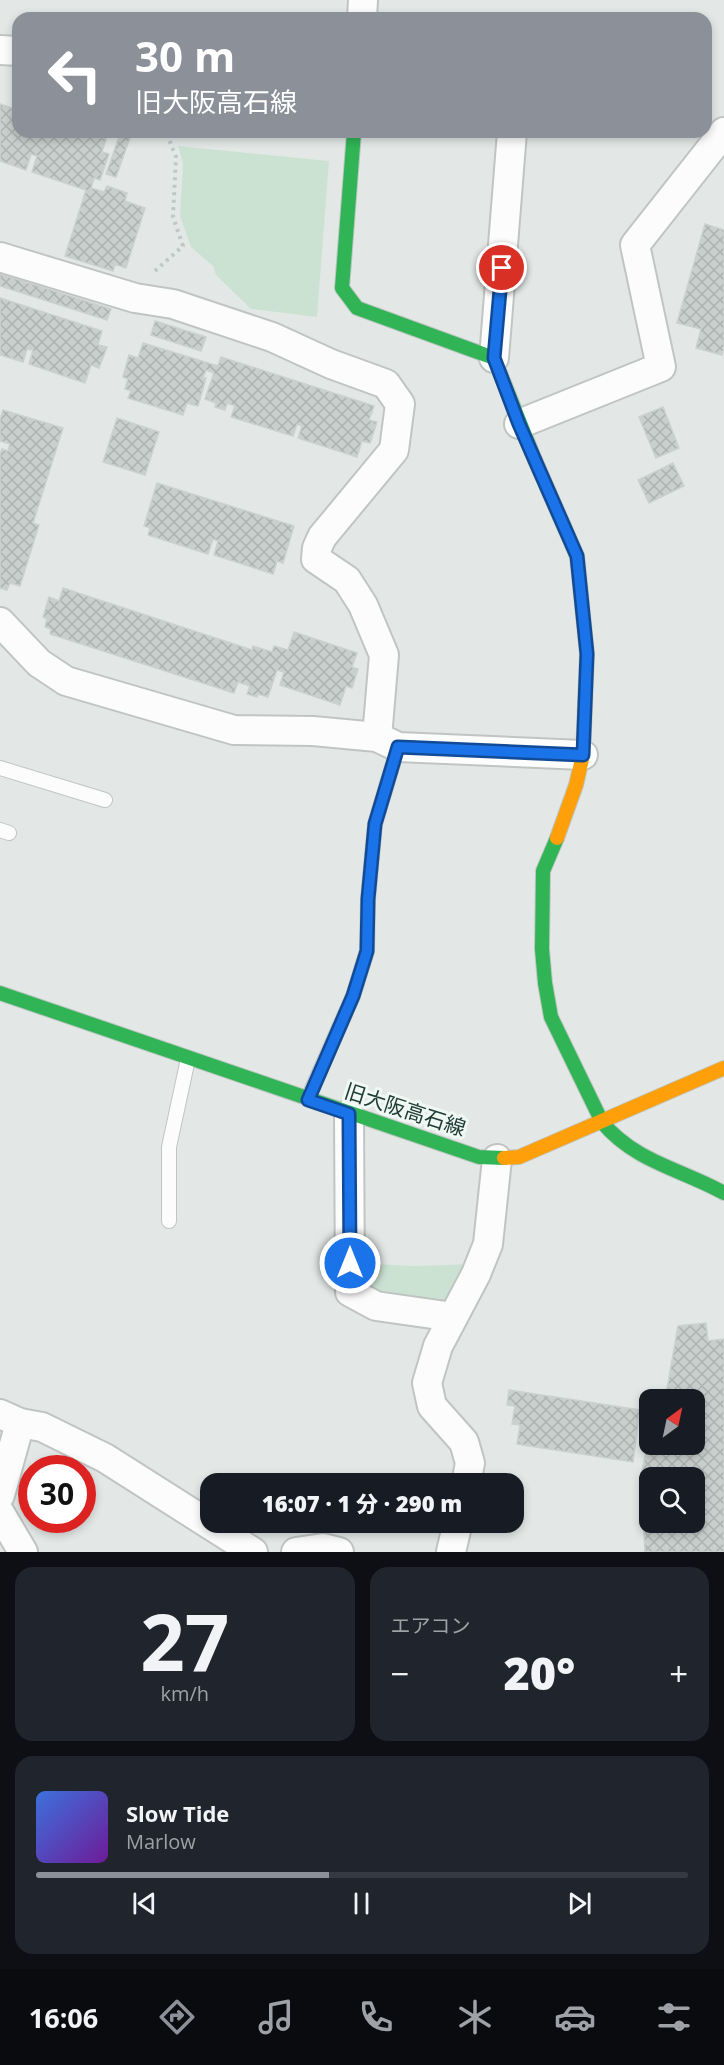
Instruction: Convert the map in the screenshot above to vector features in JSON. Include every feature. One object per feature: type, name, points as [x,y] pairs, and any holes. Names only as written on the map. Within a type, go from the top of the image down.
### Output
[{"type":"street","points":[[519,424],[662,367],[635,245],[724,130]]},
{"type":"street","points":[[354,138],[342,288],[357,308],[494,358]]},
{"type":"street","points":[[512,138],[494,358],[519,424],[577,556],[587,654],[583,755],[562,828],[543,871],[542,949],[551,1017],[602,1122],[612,1137],[625,1147],[724,1193]]},
{"type":"street","points":[[0,257],[135,298],[172,304],[272,337],[331,364],[386,384],[400,404],[393,450],[322,537],[317,548],[316,559],[347,580],[363,605],[384,655],[388,742]]},
{"type":"street","points":[[3,633],[39,663],[66,681],[234,730],[313,731],[388,742],[583,755]]},
{"type":"street","name":"旧大阪高石線","points":[[0,993],[349,1114],[479,1157],[497,1159],[519,1157],[724,1068]]},
{"type":"street","points":[[349,1114],[350,1292],[376,1306],[453,1317]]},
{"type":"street","points":[[468,1473],[470,1463],[464,1442],[432,1406],[427,1383],[438,1346],[476,1274],[488,1244],[497,1159]]},
{"type":"street","points":[[0,1495],[10,1419],[42,1427],[105,1458],[253,1552]]},
{"type":"street","points":[[0,1513],[23,1552]]},
{"type":"street","points":[[451,1552],[455,1533]]},
{"type":"street","points":[[296,1552],[323,1548],[339,1552]]},
{"type":"lane","points":[[308,1100],[353,996],[367,951],[368,899],[375,824],[388,742]]},
{"type":"lane","points":[[0,768],[105,800]]},
{"type":"lane","points":[[169,1221],[169,1147],[188,1059]]},
{"type":"path","points":[[168,138],[176,157],[173,217],[183,246]]},
{"type":"green space","points":[[178,146],[329,161],[317,317],[251,309],[216,275],[213,266],[191,247],[180,216],[183,163]]},
{"type":"green space","points":[[354,1263],[414,1266],[473,1264],[459,1290],[445,1302],[372,1292],[356,1279]]},
{"type":"building","points":[[0,104],[12,108],[12,138],[106,139],[102,152],[109,154],[100,180],[94,178],[91,188],[104,192],[107,186],[127,193],[125,201],[145,208],[126,268],[115,264],[113,271],[65,256],[86,190],[32,172],[37,156],[31,154],[26,170],[0,161]]},
{"type":"building","points":[[119,138],[130,138],[116,177],[106,174]]},
{"type":"building","points":[[705,224],[724,230],[724,347],[722,355],[696,348],[701,329],[677,323]]},
{"type":"building","points":[[0,274],[111,309],[107,320],[0,286]]},
{"type":"building","points":[[0,298],[102,331],[98,345],[107,347],[99,368],[91,365],[85,383],[29,364],[33,350],[27,349],[23,362],[0,355]]},
{"type":"building","points":[[155,321],[206,337],[201,351],[151,335]]},
{"type":"building","points":[[143,343],[218,366],[221,357],[374,406],[369,420],[377,422],[370,443],[362,441],[357,457],[298,438],[302,426],[297,424],[293,436],[231,417],[235,406],[227,403],[225,410],[215,407],[216,403],[205,399],[214,373],[206,370],[198,406],[187,403],[183,415],[128,398],[131,391],[125,389],[128,379],[123,377],[129,355],[138,358]]},
{"type":"building","points":[[663,407],[679,448],[656,458],[639,417]]},
{"type":"building","points":[[3,410],[63,428],[33,523],[39,525],[20,586],[10,583],[7,590],[0,588],[0,454],[2,449],[8,451],[10,444],[0,441],[0,420]]},
{"type":"building","points":[[117,418],[159,432],[145,475],[103,462]]},
{"type":"building","points":[[673,463],[684,486],[649,503],[638,480]]},
{"type":"building","points":[[157,483],[294,526],[283,563],[277,561],[273,574],[214,555],[218,541],[213,539],[208,554],[148,535],[150,528],[144,526]]},
{"type":"building","points":[[63,588],[252,650],[253,646],[272,652],[274,646],[288,650],[294,632],[357,653],[352,667],[358,669],[352,688],[346,686],[340,705],[280,685],[284,672],[277,670],[268,697],[247,694],[250,686],[238,682],[234,693],[50,634],[51,629],[45,627],[47,619],[43,617],[49,597],[59,601]]},
{"type":"building","points":[[706,1323],[708,1341],[724,1339],[724,1552],[645,1552],[644,1533],[705,1533],[705,1467],[643,1467],[645,1455],[705,1455],[705,1389],[667,1389],[678,1326]]},
{"type":"building","points":[[509,1390],[639,1410],[633,1462],[517,1444],[520,1425],[512,1424],[515,1406],[507,1405]]},
{"type":"traffic: fast","points":[[354,138],[342,288],[357,308],[494,358],[535,460]]},
{"type":"traffic: fast","points":[[557,838],[543,871],[542,949],[551,1017],[602,1122],[615,1136],[659,1164],[724,1193]]},
{"type":"traffic: fast","points":[[0,993],[479,1157],[504,1158]]},
{"type":"traffic: slow","points":[[535,460],[577,556],[587,654],[583,755],[576,785],[557,838]]},
{"type":"traffic: slow","points":[[504,1158],[519,1157],[724,1068]]},
{"type":"route","points":[[350,1263],[349,1114],[308,1100],[353,996],[367,951],[368,899],[375,824],[398,747],[583,755],[587,654],[577,556],[519,424],[494,358],[502,268]]}]
